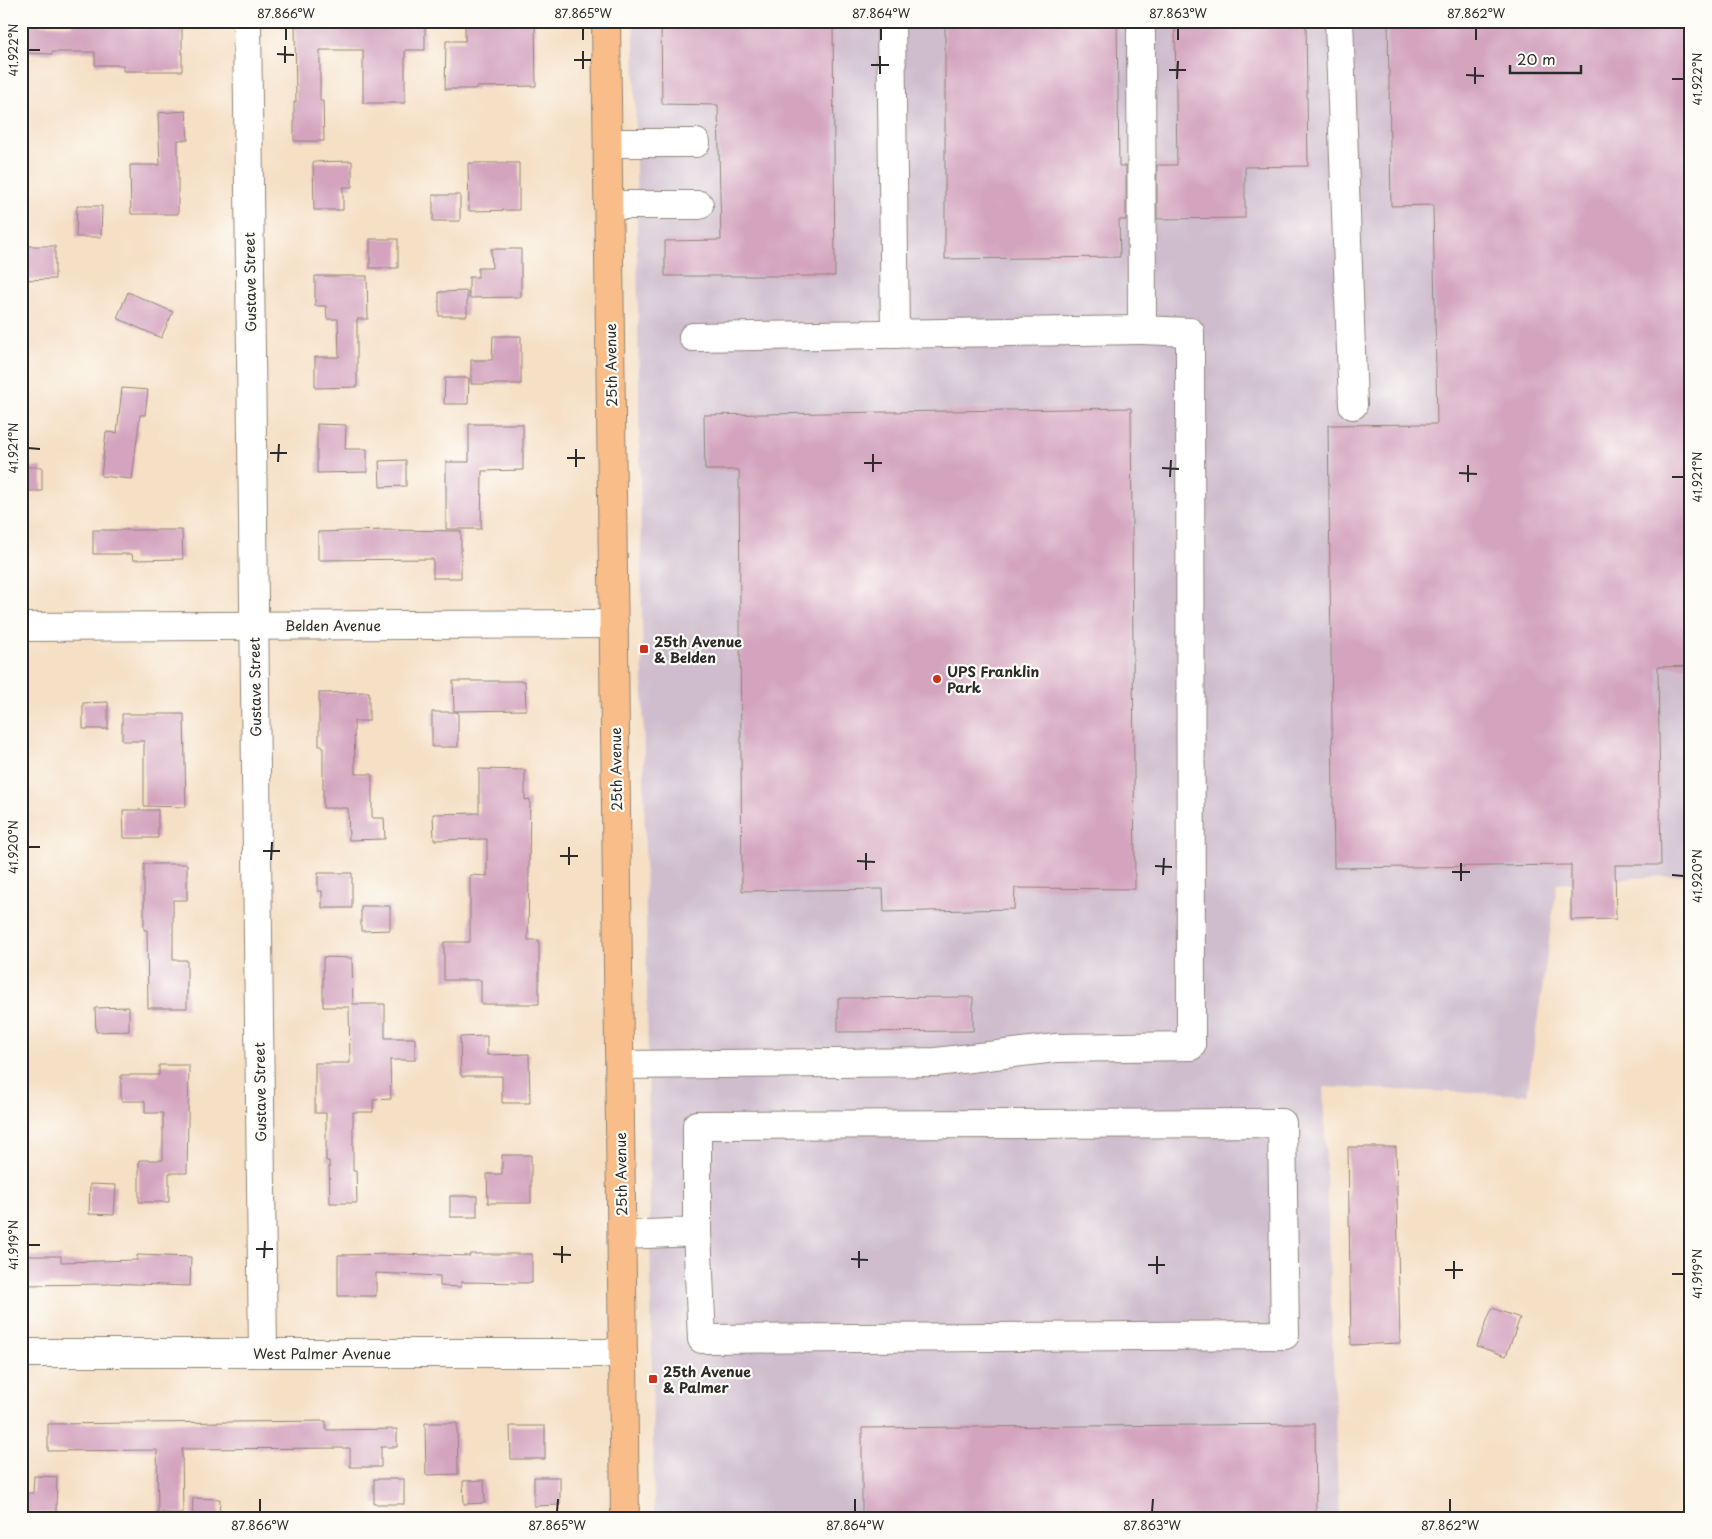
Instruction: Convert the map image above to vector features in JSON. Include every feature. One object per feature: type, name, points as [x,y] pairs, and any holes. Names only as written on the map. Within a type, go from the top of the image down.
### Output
[{"type":"main road","name":"25th Avenue","points":[[606,21],[625,1518]]},
{"type":"street","name":"Gustave Street","points":[[248,21],[263,1353]]},
{"type":"street","points":[[891,21],[895,334]]},
{"type":"street","points":[[1141,21],[1142,330]]},
{"type":"street","points":[[1339,21],[1353,405]]},
{"type":"street","points":[[608,144],[696,143]]},
{"type":"street","points":[[608,205],[700,205]]},
{"type":"street","points":[[620,1065],[936,1062],[1056,1048],[1191,1046],[1190,332],[1142,330],[693,337]]},
{"type":"street","name":"Belden Avenue","points":[[21,627],[614,624]]},
{"type":"street","points":[[1282,1123],[1285,1335],[702,1339],[697,1232],[697,1125],[1282,1123]]},
{"type":"street","points":[[622,1235],[697,1232]]},
{"type":"street","name":"West Palmer Avenue","points":[[21,1354],[623,1353]]},
{"type":"shaded area","points":[[634,21],[1691,21],[1691,874],[1557,884],[1527,1095],[1323,1087],[1339,1518],[654,1518]]},
{"type":"building","points":[[295,21],[425,21],[425,50],[405,50],[405,103],[363,103],[363,50],[320,50],[320,101],[323,101],[324,141],[294,141],[294,102],[296,102]]},
{"type":"building","points":[[465,21],[535,21],[536,86],[445,89],[446,41],[465,41]]},
{"type":"building","points":[[661,21],[833,21],[835,276],[665,276],[665,241],[721,240],[718,105],[662,104]]},
{"type":"building","points":[[945,21],[1117,21],[1119,166],[1126,166],[1126,220],[1119,220],[1120,257],[945,259]]},
{"type":"building","points":[[1175,21],[1306,21],[1308,166],[1245,167],[1245,218],[1157,219],[1157,165],[1177,165]]},
{"type":"building","points":[[1388,21],[1691,21],[1691,666],[1658,667],[1661,865],[1615,865],[1616,919],[1571,920],[1571,865],[1334,868],[1328,425],[1437,424],[1433,205],[1391,206]]},
{"type":"building","points":[[182,22],[182,71],[123,71],[123,65],[95,65],[95,52],[21,53],[21,24],[73,26],[73,23]]},
{"type":"building","points":[[186,111],[188,140],[178,140],[178,214],[131,214],[130,165],[160,165],[158,113]]},
{"type":"building","points":[[352,161],[352,187],[343,187],[343,210],[314,210],[313,162]]},
{"type":"building","points":[[468,163],[519,163],[519,210],[469,211]]},
{"type":"building","points":[[433,195],[460,195],[460,221],[433,221]]},
{"type":"building","points":[[77,206],[102,206],[101,237],[76,237]]},
{"type":"building","points":[[370,239],[398,239],[398,268],[370,268]]},
{"type":"building","points":[[21,246],[55,246],[55,279],[21,280]]},
{"type":"building","points":[[491,249],[521,249],[521,297],[469,298],[469,277],[478,277],[478,268],[492,268]]},
{"type":"building","points":[[315,276],[367,276],[368,319],[357,319],[357,387],[315,388],[315,357],[339,357],[338,319],[327,319],[326,306],[315,306]]},
{"type":"building","points":[[467,291],[467,316],[439,316],[439,292]]},
{"type":"building","points":[[128,292],[173,312],[161,338],[117,318]]},
{"type":"building","points":[[493,336],[521,336],[521,384],[471,384],[471,360],[492,360]]},
{"type":"building","points":[[445,378],[469,378],[468,404],[444,404]]},
{"type":"building","points":[[122,388],[148,390],[145,415],[140,415],[132,479],[101,476],[106,432],[117,433]]},
{"type":"building","name":"UPS Franklin Park","points":[[1131,408],[1135,889],[1015,888],[1014,909],[884,912],[883,889],[742,891],[739,470],[705,470],[704,415]]},
{"type":"building","points":[[317,424],[346,425],[345,449],[367,449],[367,472],[317,473]]},
{"type":"building","points":[[469,424],[523,424],[523,470],[482,471],[481,529],[446,529],[446,462],[469,462]]},
{"type":"building","points":[[406,460],[406,486],[380,487],[379,461]]},
{"type":"building","points":[[21,467],[42,467],[42,491],[21,491]]},
{"type":"building","points":[[93,530],[182,530],[183,559],[133,560],[132,554],[93,554]]},
{"type":"building","points":[[384,530],[461,531],[461,578],[433,578],[433,559],[318,560],[318,532]]},
{"type":"building","points":[[453,681],[525,681],[526,710],[454,711]]},
{"type":"building","points":[[369,692],[369,721],[354,721],[355,774],[372,774],[372,818],[384,818],[385,839],[349,840],[348,808],[323,808],[323,746],[319,746],[319,693]]},
{"type":"building","points":[[108,702],[108,729],[83,729],[83,703]]},
{"type":"building","points":[[432,712],[458,712],[458,747],[432,747]]},
{"type":"building","points":[[122,714],[184,714],[186,807],[144,806],[144,741],[122,741]]},
{"type":"building","points":[[479,769],[525,770],[525,800],[530,799],[528,940],[539,940],[539,1004],[481,1004],[481,980],[444,980],[444,942],[470,942],[470,875],[487,876],[487,839],[434,840],[433,814],[479,813]]},
{"type":"building","points":[[123,810],[158,810],[158,838],[124,838]]},
{"type":"building","points":[[144,864],[187,864],[187,900],[173,900],[173,960],[187,960],[187,1008],[148,1008],[147,930],[144,930]]},
{"type":"building","points":[[318,873],[352,873],[352,908],[322,908],[322,891],[318,891]]},
{"type":"building","points":[[361,906],[390,906],[390,930],[361,931]]},
{"type":"building","points":[[323,957],[352,958],[353,1004],[385,1004],[385,1038],[415,1038],[415,1060],[390,1060],[391,1099],[373,1100],[373,1112],[353,1112],[353,1171],[356,1171],[357,1203],[330,1203],[329,1161],[326,1161],[326,1113],[315,1113],[315,1063],[350,1063],[349,1007],[323,1007]]},
{"type":"building","points":[[973,997],[973,1031],[838,1032],[838,998]]},
{"type":"building","points":[[129,1007],[129,1031],[96,1032],[95,1008]]},
{"type":"building","points":[[487,1036],[487,1055],[529,1054],[530,1103],[502,1103],[502,1076],[461,1076],[460,1037]]},
{"type":"building","points":[[159,1065],[189,1065],[187,1173],[169,1173],[169,1202],[139,1202],[139,1160],[163,1160],[163,1113],[145,1113],[145,1101],[121,1101],[121,1075],[159,1075]]},
{"type":"building","points":[[1348,1147],[1396,1147],[1400,1343],[1351,1345]]},
{"type":"building","points":[[502,1155],[531,1155],[531,1203],[488,1203],[487,1174],[502,1174]]},
{"type":"building","points":[[90,1184],[116,1185],[114,1215],[89,1214]]},
{"type":"building","points":[[450,1196],[477,1196],[477,1217],[450,1217]]},
{"type":"building","points":[[470,1254],[532,1254],[532,1283],[461,1282],[461,1287],[440,1286],[440,1276],[376,1273],[376,1296],[338,1296],[338,1255],[470,1256]]},
{"type":"building","points":[[137,1255],[191,1257],[190,1286],[109,1283],[21,1285],[21,1256],[61,1256],[61,1262],[137,1260]]},
{"type":"building","points":[[1492,1308],[1520,1318],[1506,1356],[1477,1346]]},
{"type":"building","points":[[326,1421],[326,1430],[397,1429],[397,1447],[381,1447],[381,1467],[350,1467],[350,1448],[182,1449],[183,1513],[158,1513],[157,1450],[48,1451],[48,1424]]},
{"type":"building","points":[[425,1423],[457,1423],[458,1474],[426,1475]]},
{"type":"building","points":[[1315,1424],[1316,1518],[862,1518],[862,1428]]},
{"type":"building","points":[[510,1426],[545,1426],[545,1459],[511,1459]]},
{"type":"building","points":[[34,1476],[57,1477],[56,1513],[21,1513],[21,1493],[33,1493]]},
{"type":"building","points":[[534,1477],[560,1477],[560,1505],[534,1506]]},
{"type":"building","points":[[374,1479],[404,1479],[404,1504],[374,1504]]},
{"type":"building","points":[[484,1480],[485,1503],[464,1504],[463,1481]]},
{"type":"building","points":[[193,1498],[220,1499],[219,1518],[192,1518]]},
{"type":"place","name":"25th Avenue & Belden","points":[[644,649]]},
{"type":"place","name":"UPS Franklin Park","points":[[937,679]]},
{"type":"place","name":"25th Avenue & Palmer","points":[[653,1379]]}]
